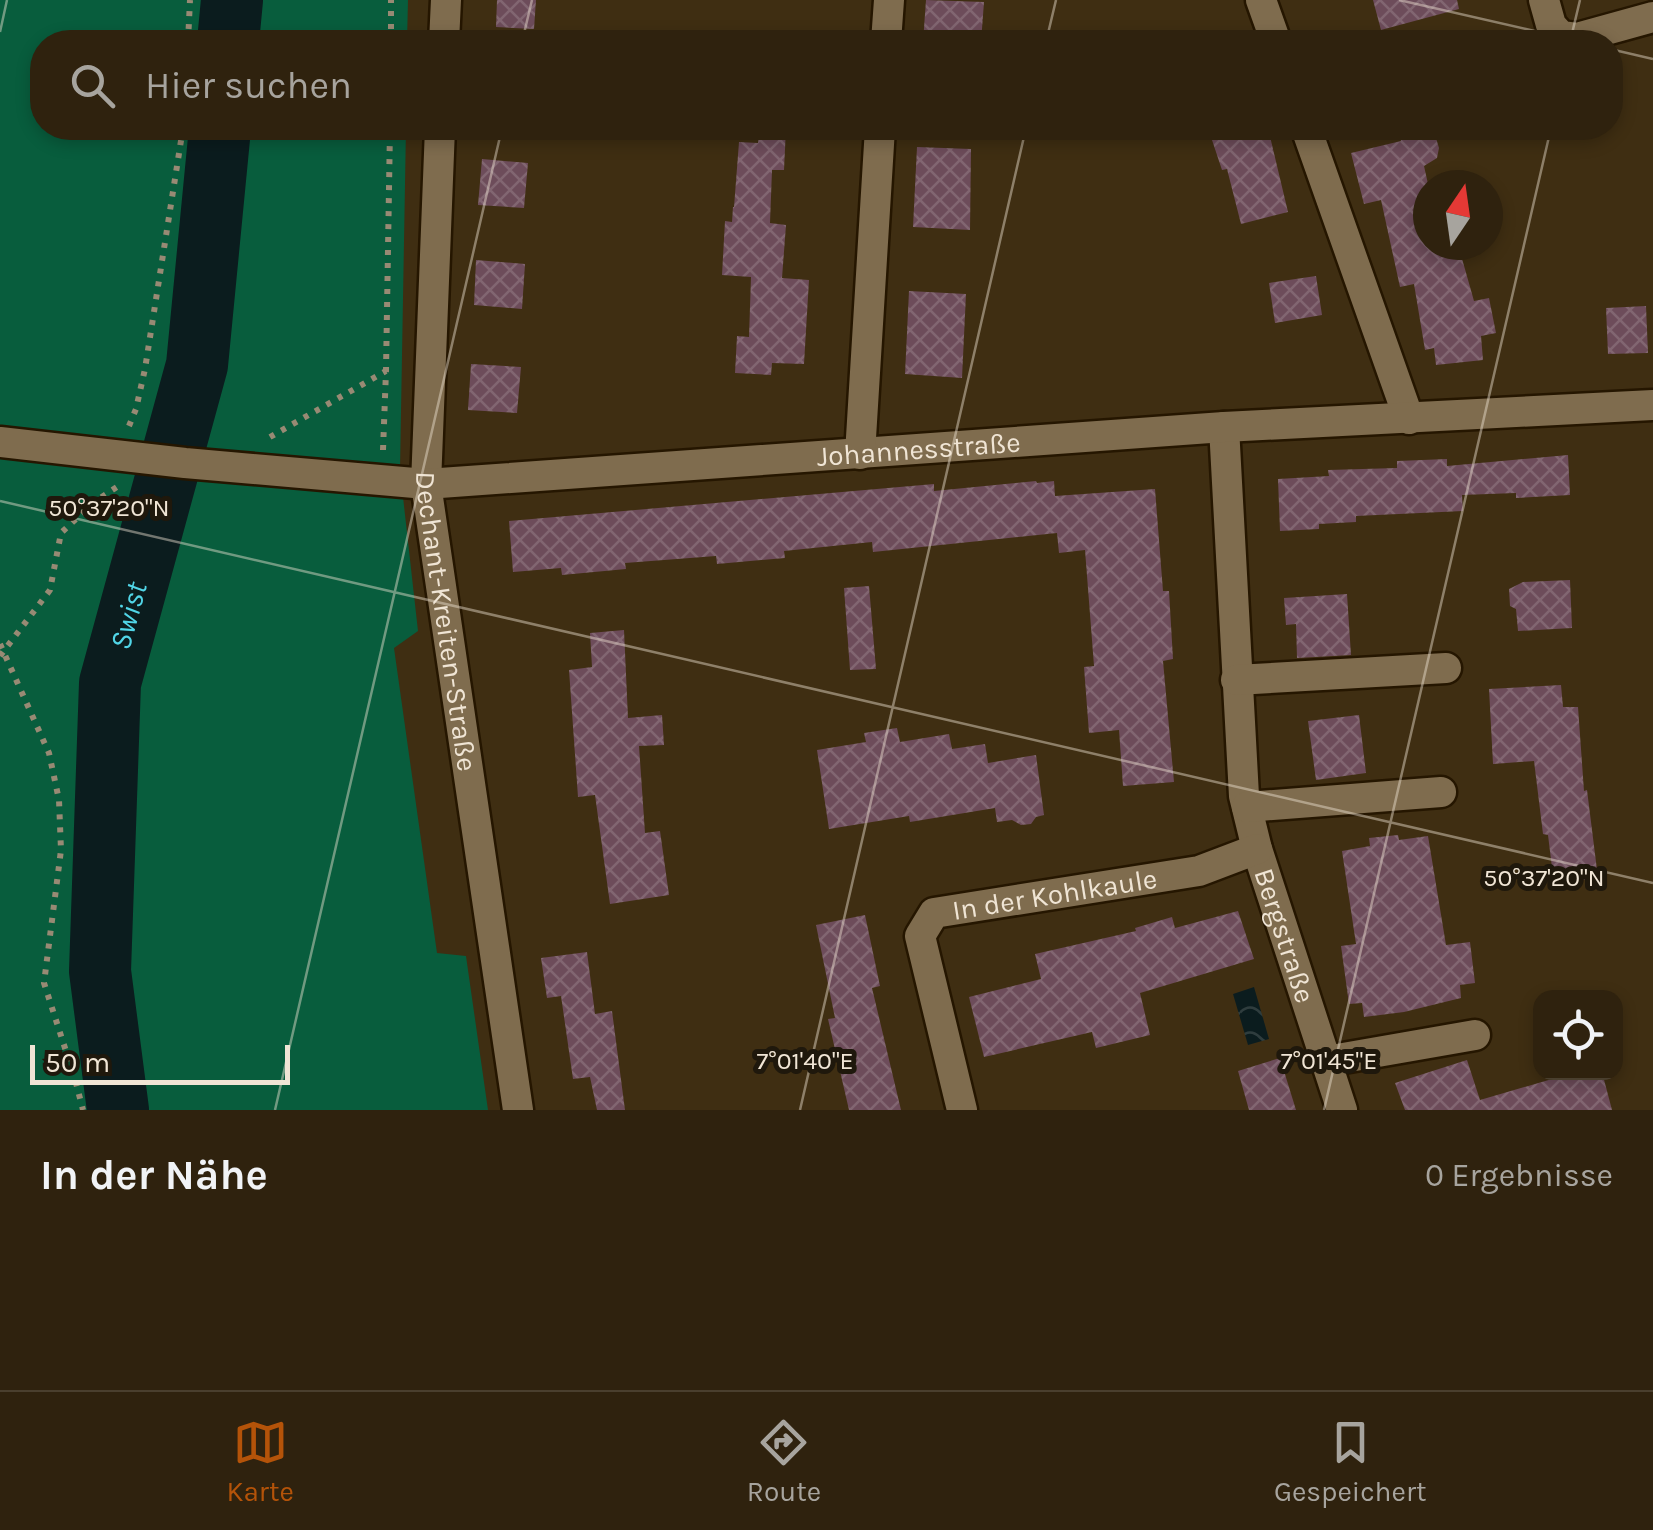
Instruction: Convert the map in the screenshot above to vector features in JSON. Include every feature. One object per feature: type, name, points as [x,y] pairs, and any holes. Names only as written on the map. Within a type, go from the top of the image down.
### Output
[{"type":"street","points":[[445,30],[446,0]]},
{"type":"street","points":[[887,30],[889,0]]},
{"type":"street","points":[[1261,0],[1272,30]]},
{"type":"street","points":[[1544,0],[1556,30]]},
{"type":"street","points":[[1605,30],[1653,16]]},
{"type":"street","name":"Dechant-Kreiten-Straße","points":[[440,140],[426,484],[518,1110]]},
{"type":"street","points":[[860,454],[879,140]]},
{"type":"street","points":[[1310,140],[1409,419]]},
{"type":"street","name":"Johannesstraße","points":[[130,457],[426,484],[1224,426],[1653,405]]},
{"type":"street","name":"Bergstraße","points":[[1224,426],[1244,796],[1257,849],[1342,1110]]},
{"type":"street","points":[[0,442],[130,457]]},
{"type":"street","points":[[1236,680],[1446,668]]},
{"type":"street","points":[[1247,807],[1441,792]]},
{"type":"street","name":"In der Kohlkaule","points":[[962,1110],[920,936],[934,912],[1199,871],[1257,849]]},
{"type":"street","points":[[1326,1062],[1475,1035]]},
{"type":"path","points":[[189,30],[190,0]]},
{"type":"path","points":[[391,0],[391,30]]},
{"type":"path","points":[[83,1110],[44,983],[61,850],[59,800],[48,754],[1,651],[50,590],[61,533],[94,502],[126,480],[130,457],[126,434],[136,409],[144,368],[181,140]]},
{"type":"path","points":[[381,481],[390,140]]},
{"type":"path","points":[[262,442],[386,371]]},
{"type":"green space","points":[[0,0],[408,0],[407,30],[30,30],[30,140],[406,140],[400,470],[418,631],[394,648],[437,953],[466,956],[488,1110],[0,1110]]},
{"type":"water","points":[[1254,987],[1269,1039],[1248,1045],[1233,994]]},
{"type":"building","points":[[497,0],[536,0],[534,29],[496,27]]},
{"type":"building","points":[[926,0],[984,2],[982,30],[924,30]]},
{"type":"building","points":[[1373,0],[1457,0],[1459,9],[1381,30]]},
{"type":"building","points":[[785,140],[784,170],[772,170],[770,223],[786,225],[782,278],[809,280],[804,364],[772,363],[771,375],[735,373],[737,336],[749,337],[751,277],[722,275],[725,221],[732,222],[739,142]]},
{"type":"building","points":[[1212,140],[1271,140],[1288,212],[1241,224],[1227,169],[1222,170]]},
{"type":"building","points":[[1401,140],[1437,140],[1437,158],[1424,166],[1425,170],[1413,170],[1413,260],[1462,260],[1474,301],[1489,298],[1496,333],[1481,336],[1483,360],[1436,365],[1434,348],[1425,350],[1414,284],[1400,287],[1381,200],[1364,204],[1351,153]]},
{"type":"building","points":[[917,147],[971,149],[970,230],[913,227]]},
{"type":"building","points":[[482,159],[528,163],[524,208],[478,205]]},
{"type":"building","points":[[476,260],[525,264],[522,309],[474,305]]},
{"type":"building","points":[[1316,276],[1322,315],[1275,323],[1269,283]]},
{"type":"building","points":[[909,291],[966,294],[962,378],[905,374]]},
{"type":"building","points":[[1646,306],[1648,353],[1608,354],[1606,308]]},
{"type":"building","points":[[471,364],[521,367],[517,413],[468,410]]},
{"type":"building","points":[[1568,455],[1570,495],[1462,495],[1463,511],[1356,516],[1356,522],[1280,531],[1278,479],[1329,476],[1328,470],[1397,468],[1397,461],[1447,459],[1447,466]]},
{"type":"building","points":[[1054,481],[1055,496],[1155,489],[1163,591],[1169,591],[1173,659],[1163,661],[1174,782],[1123,786],[1119,730],[1089,733],[1084,667],[1094,666],[1085,550],[1059,553],[1057,533],[873,552],[872,542],[784,551],[785,558],[717,564],[716,556],[625,563],[626,569],[562,575],[561,568],[513,572],[509,521],[934,484],[934,491]]},
{"type":"building","points":[[1570,580],[1572,628],[1518,631],[1509,589],[1523,582]]},
{"type":"building","points":[[869,586],[876,669],[850,670],[844,588]]},
{"type":"building","points":[[1347,594],[1351,655],[1297,658],[1296,624],[1286,625],[1284,598]]},
{"type":"building","points":[[624,630],[628,718],[662,715],[664,745],[639,746],[645,833],[660,831],[669,895],[610,904],[595,795],[578,797],[569,670],[592,667],[590,633]]},
{"type":"building","points":[[1561,685],[1563,707],[1578,707],[1584,791],[1587,790],[1598,878],[1554,884],[1534,761],[1493,764],[1489,689]]},
{"type":"building","points":[[1359,715],[1366,773],[1316,780],[1308,721]]},
{"type":"building","points":[[897,728],[900,742],[949,734],[952,749],[985,744],[988,763],[1036,755],[1044,815],[1031,824],[997,822],[995,808],[910,822],[909,816],[829,829],[817,750],[866,742],[864,733]]},
{"type":"building","points":[[1398,835],[1399,840],[1428,836],[1446,945],[1470,942],[1475,983],[1460,985],[1461,998],[1364,1017],[1362,1003],[1349,1004],[1341,946],[1356,944],[1342,851],[1370,846],[1369,838]]},
{"type":"building","points":[[1238,911],[1254,959],[1140,993],[1150,1035],[1096,1048],[1092,1032],[984,1057],[969,997],[1041,979],[1035,954],[1136,931],[1135,928],[1172,917],[1175,928]]},
{"type":"building","points":[[865,915],[880,986],[872,988],[901,1110],[849,1110],[828,1019],[835,1018],[816,925]]},
{"type":"building","points":[[587,952],[595,1014],[612,1011],[625,1110],[597,1110],[590,1077],[573,1079],[561,996],[547,998],[541,958]]},
{"type":"building","points":[[1280,1058],[1296,1110],[1249,1110],[1238,1071]]},
{"type":"building","points":[[1467,1060],[1480,1100],[1549,1080],[1604,1080],[1612,1110],[1405,1110],[1395,1083]]},
{"type":"waterway","name":"Swist","points":[[229,30],[232,0]]},
{"type":"waterway","name":"Swist","points":[[118,1110],[100,971],[110,683],[197,365],[219,140]]}]
